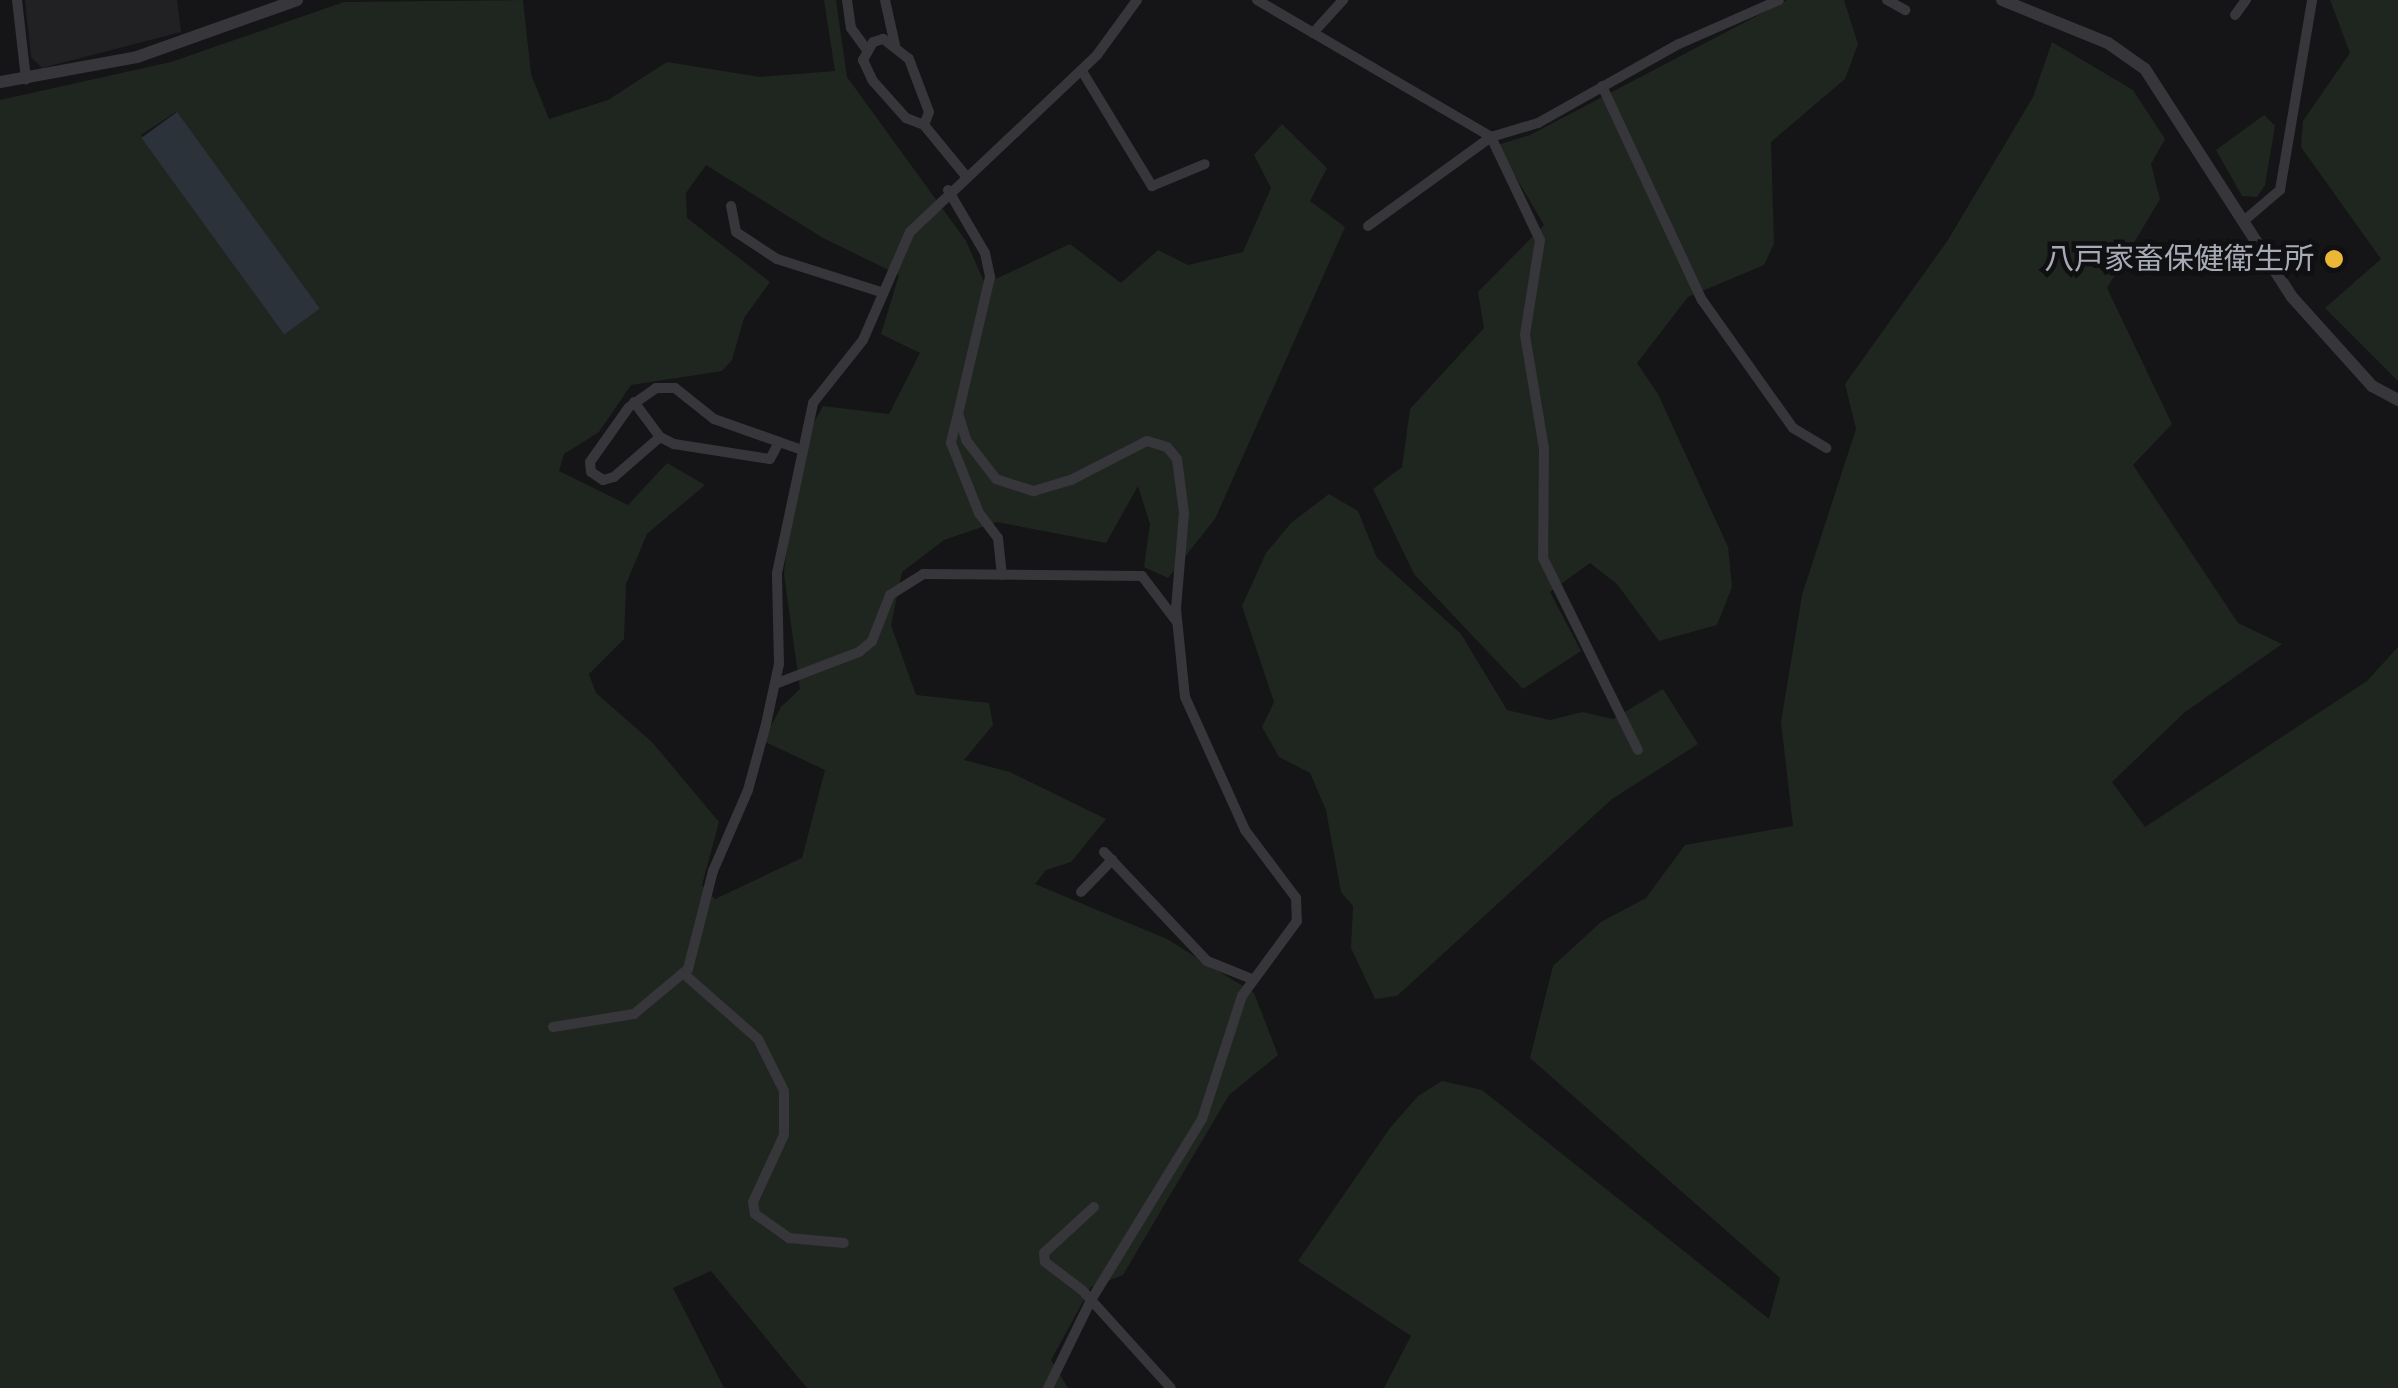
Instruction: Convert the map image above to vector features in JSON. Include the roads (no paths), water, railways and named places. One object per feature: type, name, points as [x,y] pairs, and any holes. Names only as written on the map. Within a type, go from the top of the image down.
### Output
[{"type":"street","points":[[17,0],[26,79]]},
{"type":"street","points":[[0,82],[136,57],[297,0]]},
{"type":"street","points":[[846,0],[851,28],[866,50],[873,82],[906,118],[924,125],[965,175]]},
{"type":"street","points":[[886,0],[895,45],[922,82],[929,112],[924,125]]},
{"type":"street","points":[[552,1027],[634,1014],[684,974],[713,870],[748,790],[774,684],[777,572],[799,449],[813,403],[863,340],[910,232],[948,190],[1082,70],[1137,0]]},
{"type":"street","points":[[1257,0],[1491,136],[1540,240],[1525,335],[1544,449],[1543,558],[1638,750]]},
{"type":"street","points":[[1313,33],[1343,0]]},
{"type":"street","points":[[1368,226],[1491,136],[1538,123],[1602,86],[1779,0]]},
{"type":"street","points":[[1886,0],[1905,10]]},
{"type":"street","points":[[2002,0],[2108,43],[2146,69],[2292,297],[2372,386],[2398,400]]},
{"type":"street","points":[[2236,15],[2246,0]]},
{"type":"street","points":[[2246,220],[2280,190],[2312,0]]},
{"type":"street","points":[[866,50],[883,39],[895,45]]},
{"type":"street","points":[[1082,70],[1152,186],[1205,164]]},
{"type":"street","points":[[1602,86],[1702,300],[1793,428],[1826,448]]},
{"type":"street","points":[[948,190],[985,253],[990,277],[950,443],[979,512],[998,538],[1002,575]]},
{"type":"street","points":[[731,206],[736,232],[777,259],[881,292]]},
{"type":"street","points":[[660,437],[614,476],[602,480],[591,472],[590,462],[634,402],[656,388],[675,388],[714,420],[799,449]]},
{"type":"street","points":[[634,402],[660,437],[770,459],[779,442]]},
{"type":"street","points":[[958,413],[976,458],[1011,488],[1034,490],[1071,480],[1147,441],[1166,447],[1183,475],[1177,622],[1185,697],[1246,830],[1296,898],[1296,921],[1252,978],[1202,1120],[1091,1300],[1048,1388]]},
{"type":"street","points":[[774,684],[858,652],[872,641],[890,595],[923,574],[1142,576],[1177,622]]},
{"type":"street","points":[[1081,892],[1108,856],[1206,961],[1252,978]]},
{"type":"street","points":[[684,974],[758,1039],[784,1092],[784,1135],[753,1202],[755,1214],[789,1238],[844,1242]]},
{"type":"street","points":[[1094,1207],[1044,1253],[1051,1268],[1091,1300],[1171,1388]]},
{"type":"place","name":"八戸家畜保健衛生所","points":[[2334,259]]}]
